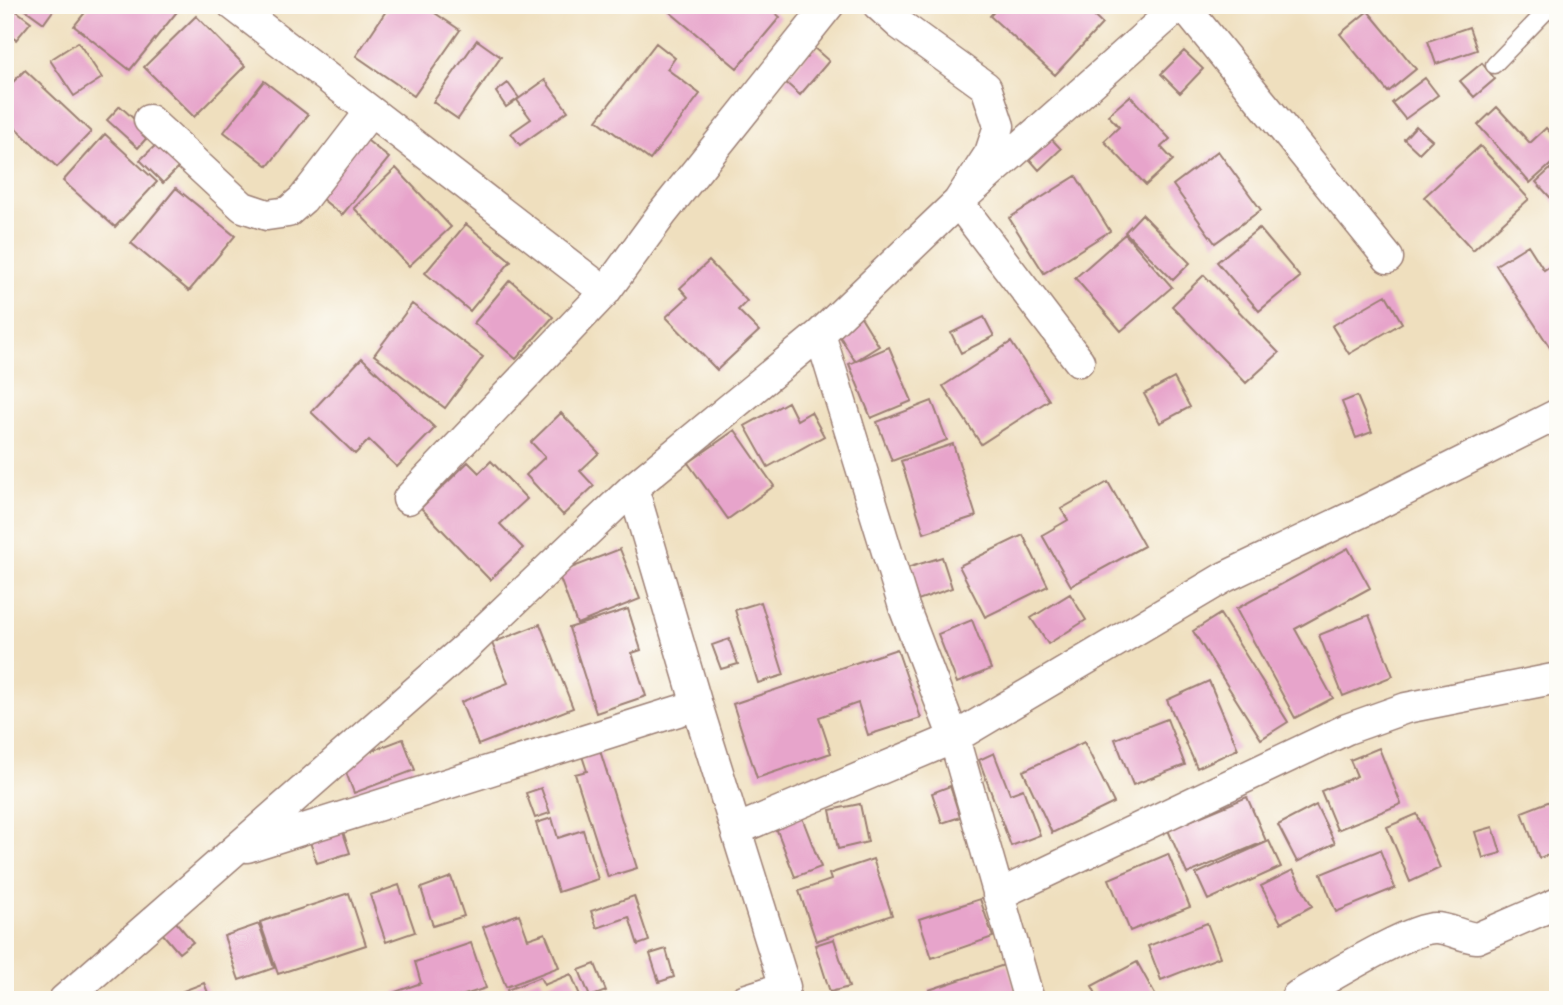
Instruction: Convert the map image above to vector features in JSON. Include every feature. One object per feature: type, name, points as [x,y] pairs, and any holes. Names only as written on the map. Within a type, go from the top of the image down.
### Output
[{"type":"street","points":[[233,5],[605,292]]},
{"type":"street","points":[[408,499],[605,292],[662,214],[829,5]]},
{"type":"street","points":[[878,5],[899,24],[986,86],[999,126],[990,153],[958,202]]},
{"type":"street","points":[[64,1000],[465,648],[633,488],[820,334],[958,202],[1181,5],[1388,258]]},
{"type":"street","points":[[149,120],[243,207],[267,215],[288,212],[303,199],[370,112]]},
{"type":"street","points":[[958,202],[1079,360]]},
{"type":"street","points":[[820,334],[904,607],[954,738],[1028,1000]]},
{"type":"street","points":[[736,830],[954,738],[1225,577],[1558,414]]},
{"type":"street","points":[[633,488],[697,705],[788,993],[744,1000]]},
{"type":"street","points":[[998,895],[1347,729],[1406,708],[1558,678]]},
{"type":"street","points":[[236,851],[697,705]]},
{"type":"street","points":[[1295,1000],[1297,996],[1412,934],[1438,928],[1477,938],[1558,903]]},
{"type":"lane","points":[[1494,65],[1552,5]]},
{"type":"building","points":[[5,5],[18,5],[14,9],[31,22],[16,40],[5,32]]},
{"type":"building","points":[[19,5],[57,5],[44,23]]},
{"type":"building","points":[[91,5],[177,5],[180,8],[130,70],[74,26]]},
{"type":"building","points":[[390,5],[423,5],[460,30],[414,96],[356,56]]},
{"type":"building","points":[[667,5],[766,5],[780,17],[737,68],[665,8]]},
{"type":"building","points":[[1000,5],[1082,5],[1102,24],[1055,75],[990,16]]},
{"type":"building","points":[[1368,11],[1416,69],[1388,92],[1340,34]]},
{"type":"building","points":[[196,16],[245,66],[194,117],[144,67]]},
{"type":"building","points":[[1469,27],[1477,50],[1436,64],[1428,41]]},
{"type":"building","points":[[477,40],[501,57],[458,119],[433,102]]},
{"type":"building","points":[[78,42],[102,78],[74,96],[50,60]]},
{"type":"building","points":[[656,43],[675,58],[667,69],[700,94],[650,160],[597,120]]},
{"type":"building","points":[[813,47],[829,61],[800,95],[784,81]]},
{"type":"building","points":[[1184,51],[1203,69],[1180,93],[1161,74]]},
{"type":"building","points":[[1482,63],[1495,79],[1474,97],[1460,81]]},
{"type":"building","points":[[25,70],[91,132],[57,167],[5,118],[5,90]]},
{"type":"building","points":[[1425,78],[1438,95],[1405,119],[1392,103]]},
{"type":"building","points":[[545,80],[568,111],[520,145],[511,133],[531,119],[517,100]]},
{"type":"building","points":[[264,81],[308,115],[268,166],[224,132]]},
{"type":"building","points":[[508,83],[519,98],[506,107],[496,92]]},
{"type":"building","points":[[1130,96],[1170,139],[1161,147],[1173,160],[1146,185],[1104,141],[1119,127],[1108,115]]},
{"type":"building","points":[[120,106],[150,134],[138,148],[107,120]]},
{"type":"building","points":[[1497,107],[1530,143],[1546,128],[1558,141],[1558,158],[1530,183],[1478,125]]},
{"type":"building","points":[[1416,126],[1432,140],[1419,153],[1404,139]]},
{"type":"building","points":[[105,134],[157,182],[115,227],[63,181]]},
{"type":"building","points":[[1047,134],[1061,149],[1039,170],[1025,154]]},
{"type":"building","points":[[363,137],[389,158],[342,215],[316,194]]},
{"type":"building","points":[[160,141],[183,163],[163,183],[140,160]]},
{"type":"building","points":[[1480,146],[1529,199],[1473,250],[1424,197]]},
{"type":"building","points":[[1218,151],[1261,210],[1215,243],[1173,185]]},
{"type":"building","points":[[1558,162],[1558,206],[1536,182]]},
{"type":"building","points":[[396,168],[451,227],[409,266],[354,208]]},
{"type":"building","points":[[1076,176],[1110,231],[1044,273],[1009,218]]},
{"type":"building","points":[[176,188],[235,236],[189,291],[131,243]]},
{"type":"building","points":[[1142,214],[1190,263],[1173,280],[1125,232]]},
{"type":"building","points":[[466,224],[511,261],[470,311],[425,273]]},
{"type":"building","points":[[1259,228],[1300,277],[1259,311],[1217,262]]},
{"type":"building","points":[[1125,234],[1172,287],[1121,331],[1075,278]]},
{"type":"building","points":[[1528,245],[1544,270],[1558,261],[1558,344],[1551,349],[1496,265]]},
{"type":"building","points":[[709,261],[747,301],[738,310],[759,331],[717,370],[666,317],[688,297],[680,288]]},
{"type":"building","points":[[1204,275],[1279,353],[1246,383],[1172,306]]},
{"type":"building","points":[[510,280],[553,317],[516,359],[474,323]]},
{"type":"building","points":[[1386,295],[1402,323],[1349,354],[1332,326]]},
{"type":"building","points":[[412,304],[483,357],[445,408],[374,355]]},
{"type":"building","points":[[860,315],[879,346],[855,361],[836,330]]},
{"type":"building","points":[[984,317],[994,336],[961,353],[951,333]]},
{"type":"building","points":[[1011,342],[1049,400],[981,444],[943,386]]},
{"type":"building","points":[[889,347],[912,401],[871,418],[849,364]]},
{"type":"building","points":[[362,358],[435,428],[397,467],[369,440],[355,454],[311,412]]},
{"type":"building","points":[[1174,378],[1190,407],[1160,423],[1144,394]]},
{"type":"building","points":[[1357,396],[1372,432],[1356,438],[1342,402]]},
{"type":"building","points":[[932,401],[947,440],[892,461],[877,422]]},
{"type":"building","points":[[788,402],[797,420],[811,412],[824,436],[768,467],[745,426]]},
{"type":"building","points":[[561,413],[599,453],[580,471],[594,486],[563,515],[526,475],[545,457],[531,442]]},
{"type":"building","points":[[735,430],[774,486],[728,519],[688,463]]},
{"type":"building","points":[[953,444],[976,516],[924,533],[901,461]]},
{"type":"building","points":[[491,461],[527,499],[500,524],[523,548],[490,580],[421,508],[468,462],[479,473]]},
{"type":"building","points":[[1108,482],[1144,546],[1071,586],[1042,535],[1068,520],[1061,509]]},
{"type":"building","points":[[1023,535],[1048,586],[985,617],[959,566]]},
{"type":"building","points":[[1348,548],[1370,588],[1295,629],[1333,698],[1295,718],[1236,609]]},
{"type":"building","points":[[620,549],[640,599],[577,624],[558,573]]},
{"type":"building","points":[[942,557],[952,588],[918,600],[907,568]]},
{"type":"building","points":[[1070,594],[1086,620],[1048,644],[1031,618]]},
{"type":"building","points":[[761,602],[784,675],[758,683],[735,610]]},
{"type":"building","points":[[628,609],[641,650],[632,653],[646,696],[596,713],[569,628]]},
{"type":"building","points":[[1220,614],[1288,722],[1261,739],[1193,631]]},
{"type":"building","points":[[1369,615],[1393,676],[1343,696],[1319,635]]},
{"type":"building","points":[[972,620],[991,669],[957,683],[938,634]]},
{"type":"building","points":[[540,624],[573,708],[478,745],[461,702],[508,683],[492,643]]},
{"type":"building","points":[[729,639],[738,664],[721,669],[712,645]]},
{"type":"building","points":[[897,649],[921,718],[868,735],[858,703],[819,717],[831,753],[757,778],[733,704]]},
{"type":"building","points":[[1209,681],[1238,749],[1197,768],[1167,700]]},
{"type":"building","points":[[1167,719],[1185,765],[1133,785],[1115,739]]},
{"type":"building","points":[[403,739],[415,770],[354,793],[342,762]]},
{"type":"building","points":[[597,741],[637,868],[608,877],[575,774],[587,771],[579,747]]},
{"type":"building","points":[[1084,742],[1114,803],[1052,833],[1023,771]]},
{"type":"building","points":[[1379,748],[1401,804],[1337,830],[1321,791],[1357,776],[1350,760]]},
{"type":"building","points":[[994,753],[1010,794],[1023,789],[1040,835],[1011,846],[979,760]]},
{"type":"building","points":[[950,786],[960,817],[942,823],[932,793]]},
{"type":"building","points":[[541,788],[550,813],[535,818],[526,793]]},
{"type":"building","points":[[1247,797],[1266,841],[1187,874],[1168,830]]},
{"type":"building","points":[[1558,798],[1558,852],[1539,858],[1522,812]]},
{"type":"building","points":[[860,804],[868,842],[838,849],[830,810]]},
{"type":"building","points":[[1316,805],[1335,843],[1297,862],[1278,825]]},
{"type":"building","points":[[1417,814],[1440,868],[1410,882],[1387,827]]},
{"type":"building","points":[[801,815],[821,867],[795,877],[775,825]]},
{"type":"building","points":[[552,818],[558,838],[583,830],[598,879],[558,892],[536,823]]},
{"type":"building","points":[[1493,827],[1501,853],[1483,858],[1475,832]]},
{"type":"building","points":[[343,832],[350,853],[317,863],[310,842]]},
{"type":"building","points":[[1269,841],[1281,867],[1208,900],[1196,874]]},
{"type":"building","points":[[1380,850],[1395,888],[1336,912],[1321,874]]},
{"type":"building","points":[[1168,854],[1190,907],[1130,931],[1109,879]]},
{"type":"building","points":[[873,859],[892,915],[816,941],[799,891],[831,880],[829,874]]},
{"type":"building","points":[[1293,870],[1312,906],[1281,923],[1261,886]]},
{"type":"building","points":[[451,877],[464,916],[433,926],[421,888]]},
{"type":"building","points":[[399,885],[415,932],[386,942],[370,895]]},
{"type":"building","points":[[349,893],[366,945],[278,974],[260,922]]},
{"type":"building","points":[[634,896],[649,941],[638,945],[629,917],[597,928],[591,911]]},
{"type":"building","points":[[980,899],[993,937],[932,958],[919,919]]},
{"type":"building","points":[[169,914],[193,942],[179,953],[156,926]]},
{"type":"building","points":[[519,914],[528,939],[545,933],[559,967],[506,987],[483,927]]},
{"type":"building","points":[[1207,923],[1220,957],[1161,980],[1148,946]]},
{"type":"building","points":[[259,924],[274,968],[239,980],[224,936]]},
{"type":"building","points":[[834,939],[849,987],[830,992],[815,945]]},
{"type":"building","points":[[471,943],[486,988],[449,1000],[398,1000],[395,992],[421,983],[415,962]]},
{"type":"building","points":[[666,949],[674,977],[659,982],[650,954]]},
{"type":"building","points":[[1137,962],[1158,1000],[1099,1000],[1092,986]]},
{"type":"building","points":[[595,964],[606,991],[590,997],[579,970]]},
{"type":"building","points":[[1007,964],[1019,1000],[932,1000],[929,990]]},
{"type":"building","points":[[571,974],[582,1000],[511,1000],[507,990],[540,977],[544,985]]},
{"type":"building","points":[[204,983],[211,1000],[186,1000],[183,991]]}]
